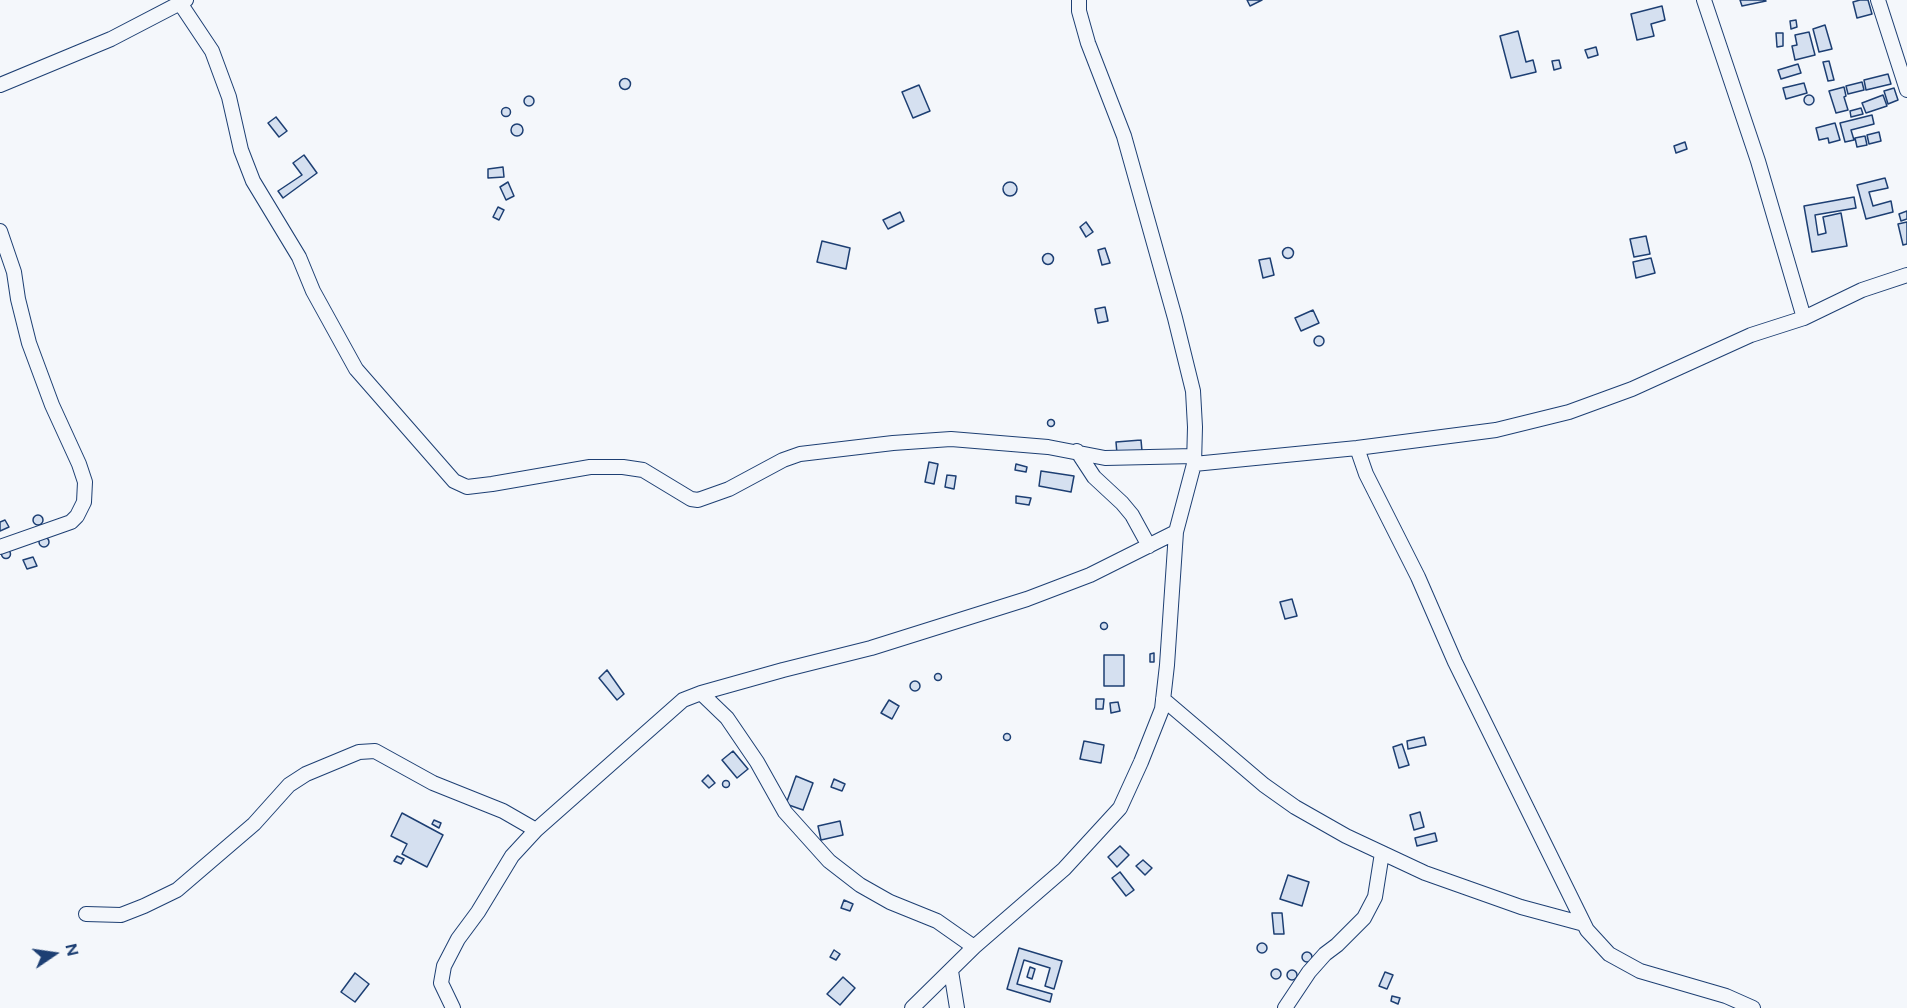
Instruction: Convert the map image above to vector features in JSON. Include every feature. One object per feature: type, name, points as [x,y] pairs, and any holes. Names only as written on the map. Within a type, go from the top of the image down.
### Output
[{"type":"street","points":[[912,1008],[974,947],[1064,869],[1120,808],[1141,762],[1163,699],[1176,532],[1194,460],[1193,391],[1124,136],[1088,43],[1079,11],[1079,0]]},
{"type":"street","points":[[1878,0],[1907,90]]},
{"type":"street","points":[[1705,1],[1758,161],[1804,318]]},
{"type":"street","points":[[0,85],[111,39],[183,2],[212,51],[229,97],[241,150],[254,181],[299,257],[313,291],[350,359],[356,369],[454,482],[467,487],[591,467],[623,467],[643,470],[691,499],[698,500],[729,489],[783,460],[800,454],[825,450],[951,439],[1077,451],[1105,458],[1194,460],[1357,448],[1496,430],[1569,412],[1632,389],[1751,335],[1804,318],[1862,290],[1907,275]]},
{"type":"street","points":[[0,231],[14,272],[29,343],[52,405],[85,482],[84,502],[71,522],[0,547]]},
{"type":"street","points":[[0,277],[14,272]]},
{"type":"street","points":[[1357,448],[1366,474],[1418,578],[1455,662],[1587,930],[1609,954],[1640,971],[1726,996],[1753,1008]]},
{"type":"street","points":[[1077,451],[1094,477],[1132,515],[1149,546]]},
{"type":"street","points":[[453,1008],[441,983],[444,966],[458,939],[478,912],[512,856],[536,830],[683,700],[701,693],[871,648],[1027,599],[1090,575],[1176,532]]},
{"type":"street","points":[[701,693],[727,718],[757,762],[785,812],[830,861],[860,885],[890,902],[937,921],[974,947]]},
{"type":"street","points":[[1163,699],[1264,785],[1295,807],[1346,836],[1425,873],[1521,907],[1584,924]]},
{"type":"street","points":[[86,914],[121,915],[177,890],[254,824],[289,785],[306,774],[359,752],[375,751],[433,783],[503,811],[536,830]]},
{"type":"street","points":[[1285,1008],[1325,954],[1364,918],[1375,897],[1382,853]]},
{"type":"street","points":[[951,971],[957,1008]]},
{"type":"building","points":[[1247,0],[1262,0],[1250,6]]},
{"type":"building","points":[[1740,0],[1765,0],[1766,1],[1742,6]]},
{"type":"building","points":[[1868,0],[1872,14],[1857,18],[1853,2]]},
{"type":"building","points":[[1662,6],[1665,20],[1651,24],[1654,36],[1637,40],[1631,14]]},
{"type":"building","points":[[1796,20],[1797,27],[1791,29],[1790,21]]},
{"type":"building","points":[[1825,25],[1832,49],[1819,52],[1813,29]]},
{"type":"building","points":[[1518,31],[1526,62],[1533,60],[1536,72],[1511,78],[1500,36]]},
{"type":"building","points":[[1809,32],[1815,55],[1795,60],[1792,46],[1797,45],[1795,35]]},
{"type":"building","points":[[1776,33],[1783,33],[1783,46],[1777,47]]},
{"type":"building","points":[[1596,47],[1598,55],[1588,58],[1585,50]]},
{"type":"building","points":[[1559,60],[1561,68],[1554,70],[1552,61]]},
{"type":"building","points":[[1829,61],[1834,80],[1828,81],[1823,62]]},
{"type":"building","points":[[1798,64],[1801,73],[1781,79],[1778,70]]},
{"type":"building","points":[[1888,74],[1891,84],[1866,90],[1864,80]]},
{"type":"building","points":[[625,79],[629,80],[629,88],[625,89],[621,88],[620,84],[621,80]]},
{"type":"building","points":[[1862,82],[1864,90],[1848,94],[1846,86]]},
{"type":"building","points":[[1804,83],[1807,93],[1786,99],[1783,88]]},
{"type":"building","points":[[919,85],[930,111],[913,118],[902,92]]},
{"type":"building","points":[[1844,87],[1848,110],[1836,113],[1829,91]]},
{"type":"building","points":[[1894,88],[1898,100],[1888,104],[1884,91]]},
{"type":"building","points":[[1809,95],[1813,96],[1813,104],[1809,105],[1805,104],[1804,100],[1805,96]]},
{"type":"building","points":[[1883,95],[1887,106],[1866,113],[1862,103]]},
{"type":"building","points":[[529,96],[534,101],[529,106],[524,101]]},
{"type":"building","points":[[506,108],[510,112],[506,116],[502,112]]},
{"type":"building","points":[[1861,108],[1863,114],[1851,117],[1850,111]]},
{"type":"building","points":[[1872,115],[1874,124],[1851,130],[1854,140],[1845,142],[1840,123]]},
{"type":"building","points":[[276,117],[287,131],[279,137],[268,123]]},
{"type":"building","points":[[1835,123],[1840,140],[1829,143],[1828,138],[1819,140],[1816,128]]},
{"type":"building","points":[[517,124],[523,130],[517,136],[511,130]]},
{"type":"building","points":[[1879,132],[1881,141],[1869,144],[1867,135]]},
{"type":"building","points":[[1865,136],[1867,145],[1857,147],[1855,138]]},
{"type":"building","points":[[1685,142],[1687,149],[1676,153],[1674,146]]},
{"type":"building","points":[[304,155],[317,173],[283,198],[278,191],[302,175],[293,163]]},
{"type":"building","points":[[503,167],[504,177],[488,178],[488,169]]},
{"type":"building","points":[[1885,178],[1888,188],[1869,192],[1873,206],[1891,201],[1893,212],[1866,219],[1857,185]]},
{"type":"building","points":[[508,182],[514,196],[506,200],[500,187]]},
{"type":"building","points":[[1010,182],[1015,184],[1017,189],[1015,194],[1010,196],[1005,194],[1003,189],[1005,184]]},
{"type":"building","points":[[1854,197],[1856,208],[1815,215],[1818,235],[1826,233],[1823,217],[1841,213],[1847,246],[1812,252],[1804,206]]},
{"type":"building","points":[[498,207],[504,210],[499,220],[493,217]]},
{"type":"building","points":[[1907,211],[1907,219],[1901,221],[1899,214]]},
{"type":"building","points":[[900,212],[904,221],[888,229],[883,220]]},
{"type":"building","points":[[1086,222],[1093,232],[1086,237],[1080,227]]},
{"type":"building","points":[[1907,222],[1907,244],[1903,245],[1898,224]]},
{"type":"building","points":[[1646,236],[1650,254],[1634,257],[1630,239]]},
{"type":"building","points":[[822,241],[850,248],[846,269],[817,262]]},
{"type":"building","points":[[1288,247],[1294,253],[1288,259],[1282,253]]},
{"type":"building","points":[[1105,248],[1110,263],[1102,265],[1098,250]]},
{"type":"building","points":[[1048,254],[1052,255],[1052,263],[1048,264],[1044,263],[1043,259],[1044,255]]},
{"type":"building","points":[[1270,258],[1274,275],[1263,278],[1259,260]]},
{"type":"building","points":[[1651,258],[1655,273],[1636,278],[1633,262]]},
{"type":"building","points":[[1105,307],[1108,321],[1098,323],[1095,309]]},
{"type":"building","points":[[1313,310],[1319,323],[1301,331],[1295,318]]},
{"type":"building","points":[[1319,336],[1324,341],[1319,346],[1314,341]]},
{"type":"building","points":[[1051,420],[1054,423],[1051,426],[1048,423]]},
{"type":"building","points":[[1141,440],[1142,451],[1117,454],[1116,442]]},
{"type":"building","points":[[929,462],[938,464],[934,484],[925,482]]},
{"type":"building","points":[[1016,464],[1027,467],[1026,472],[1015,470]]},
{"type":"building","points":[[1041,471],[1074,476],[1071,492],[1039,486]]},
{"type":"building","points":[[947,475],[956,476],[954,489],[945,487]]},
{"type":"building","points":[[1016,496],[1031,498],[1029,505],[1016,503]]},
{"type":"building","points":[[38,515],[42,516],[42,524],[38,525],[34,524],[33,520],[34,516]]},
{"type":"building","points":[[5,520],[9,527],[0,531],[0,522]]},
{"type":"building","points":[[44,537],[49,542],[44,547],[39,542]]},
{"type":"building","points":[[6,550],[10,554],[6,558],[2,554]]},
{"type":"building","points":[[33,557],[37,566],[27,569],[23,560]]},
{"type":"building","points":[[1292,599],[1297,616],[1285,619],[1280,602]]},
{"type":"building","points":[[1104,622],[1108,626],[1104,630],[1100,626]]},
{"type":"building","points":[[1154,653],[1154,662],[1150,662],[1150,654]]},
{"type":"building","points":[[1104,655],[1124,655],[1124,686],[1104,686]]},
{"type":"building","points":[[607,670],[624,694],[617,700],[599,678]]},
{"type":"building","points":[[938,673],[942,677],[938,681],[934,677]]},
{"type":"building","points":[[915,681],[920,686],[915,691],[910,686]]},
{"type":"building","points":[[1096,699],[1104,699],[1103,709],[1096,709]]},
{"type":"building","points":[[889,700],[899,706],[892,719],[881,713]]},
{"type":"building","points":[[1118,702],[1120,711],[1111,713],[1110,703]]},
{"type":"building","points":[[1007,733],[1011,737],[1007,741],[1003,737]]},
{"type":"building","points":[[1424,737],[1426,745],[1408,749],[1407,741]]},
{"type":"building","points":[[1084,741],[1104,745],[1101,763],[1080,759]]},
{"type":"building","points":[[1402,744],[1409,765],[1399,768],[1393,747]]},
{"type":"building","points":[[733,751],[748,769],[737,778],[722,760]]},
{"type":"building","points":[[708,775],[715,783],[709,788],[702,781]]},
{"type":"building","points":[[796,776],[813,783],[803,810],[786,804]]},
{"type":"building","points":[[834,779],[845,784],[842,791],[831,787]]},
{"type":"building","points":[[726,780],[730,784],[726,788],[722,784]]},
{"type":"building","points":[[1420,812],[1424,827],[1414,830],[1410,815]]},
{"type":"building","points":[[402,813],[443,835],[427,867],[402,854],[407,844],[391,836]]},
{"type":"building","points":[[434,820],[441,823],[439,828],[432,824]]},
{"type":"building","points":[[840,821],[843,835],[821,840],[818,826]]},
{"type":"building","points":[[1435,833],[1437,841],[1417,846],[1415,838]]},
{"type":"building","points":[[1120,846],[1129,855],[1117,867],[1108,857]]},
{"type":"building","points":[[397,856],[404,859],[401,864],[394,861]]},
{"type":"building","points":[[1143,860],[1152,868],[1145,875],[1136,866]]},
{"type":"building","points":[[1120,872],[1134,890],[1126,896],[1112,878]]},
{"type":"building","points":[[1288,875],[1309,882],[1302,906],[1280,899]]},
{"type":"building","points":[[844,900],[853,904],[850,911],[841,908]]},
{"type":"building","points":[[1272,913],[1282,913],[1284,934],[1274,934]]},
{"type":"building","points":[[1262,943],[1266,944],[1266,952],[1262,953],[1258,952],[1257,948],[1258,944]]},
{"type":"building","points":[[1019,948],[1062,961],[1054,989],[1045,986],[1050,968],[1024,960],[1017,984],[1052,994],[1050,1002],[1007,989]]},
{"type":"building","points":[[834,950],[840,954],[836,960],[830,957]]},
{"type":"building","points":[[1307,952],[1311,953],[1311,961],[1307,962],[1303,961],[1302,957],[1303,953]]},
{"type":"building","points":[[1030,967],[1035,969],[1032,979],[1027,977]]},
{"type":"building","points":[[1276,969],[1280,970],[1280,978],[1276,979],[1272,978],[1271,974],[1272,970]]},
{"type":"building","points":[[1292,970],[1296,971],[1296,979],[1292,980],[1288,979],[1287,975],[1288,971]]},
{"type":"building","points":[[1385,972],[1393,975],[1387,989],[1379,986]]},
{"type":"building","points":[[355,973],[369,984],[355,1002],[341,992]]},
{"type":"building","points":[[843,977],[855,988],[840,1005],[827,994]]},
{"type":"building","points":[[1392,996],[1400,998],[1398,1004],[1391,1001]]}]
